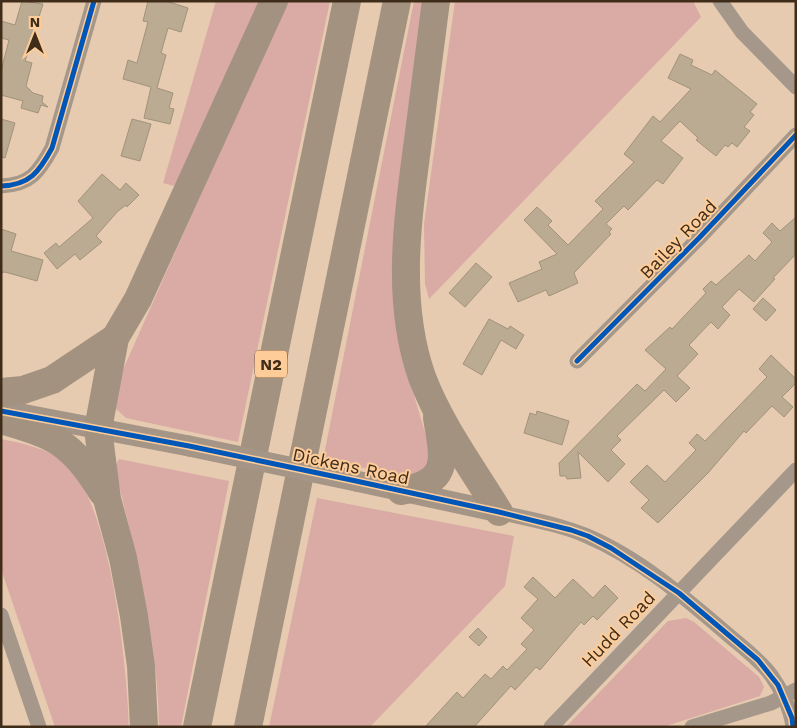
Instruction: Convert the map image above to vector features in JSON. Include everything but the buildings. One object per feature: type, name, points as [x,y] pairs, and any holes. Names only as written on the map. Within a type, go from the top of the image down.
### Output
[{"type":"highway","points":[[144,727],[141,666],[134,616],[123,558],[107,499],[98,429],[115,338],[138,299],[274,1]]},
{"type":"highway","name":"N2","points":[[197,727],[347,1]]},
{"type":"highway","points":[[248,727],[397,1]]},
{"type":"highway","points":[[436,1],[406,239],[406,291],[413,343],[422,377],[435,407],[499,512]]},
{"type":"highway","points":[[1,392],[23,390],[52,380],[115,338]]},
{"type":"highway","points":[[401,491],[422,487],[437,476],[442,462],[442,453],[435,407]]},
{"type":"highway","points":[[1,420],[48,434],[70,448],[84,462],[107,499]]},
{"type":"street","points":[[1,186],[16,185],[29,180],[42,167],[52,148],[94,1]]},
{"type":"street","points":[[720,1],[742,32],[796,87]]},
{"type":"street","name":"Bailey Road","points":[[577,361],[699,238],[796,135]]},
{"type":"street","name":"Dickens Road","points":[[1,411],[189,446],[356,481],[499,512],[588,536],[611,548],[679,593],[758,660],[790,694],[793,727]]},
{"type":"street","name":"Hudd Road","points":[[550,727],[796,470]]},
{"type":"street","points":[[1,615],[38,727]]},
{"type":"street","points":[[692,727],[790,694]]},
{"type":"shaded area","points":[[216,1],[259,1],[178,187],[163,183]]},
{"type":"shaded area","points":[[287,1],[330,1],[238,442],[126,418],[114,407],[113,392]]},
{"type":"shaded area","points":[[414,1],[424,1],[407,372],[432,456],[432,463],[415,478],[323,460]]},
{"type":"shaded area","points":[[455,1],[693,1],[701,17],[429,299],[425,284],[424,224]]},
{"type":"shaded area","points":[[1,439],[36,448],[53,455],[68,466],[83,486],[106,551],[114,589],[125,666],[129,727],[55,727],[1,569]]},
{"type":"shaded area","points":[[119,459],[229,481],[181,727],[159,727],[158,695],[151,632],[139,570],[115,468]]},
{"type":"shaded area","points":[[317,498],[514,536],[505,586],[370,727],[269,727]]},
{"type":"shaded area","points":[[686,618],[694,622],[759,677],[764,687],[760,696],[663,727],[566,727],[668,621]]},
{"type":"cycle path","points":[[1,186],[19,183],[32,176],[43,164],[52,148],[94,1]]},
{"type":"cycle path","points":[[577,361],[699,238],[796,135]]},
{"type":"cycle path","points":[[1,411],[189,446],[356,481],[499,512],[588,536],[611,548],[679,593],[758,660],[778,685],[792,718],[793,727]]}]
